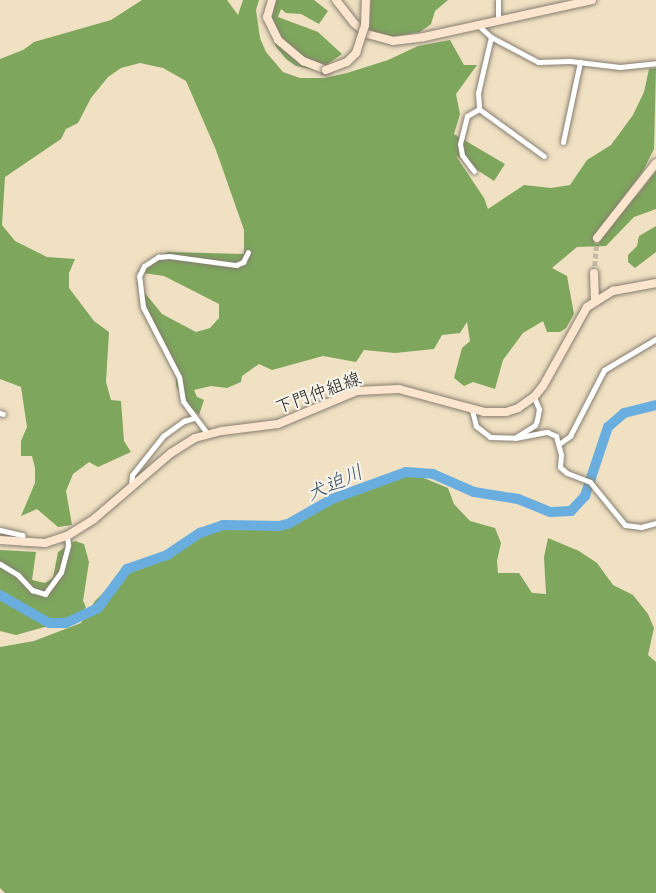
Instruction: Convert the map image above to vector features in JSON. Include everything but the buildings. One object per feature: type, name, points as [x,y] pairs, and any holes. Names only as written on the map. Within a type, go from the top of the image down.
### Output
[{"type":"street","points":[[272,0],[267,17],[278,40],[303,61],[326,70],[347,62],[356,53],[365,25],[366,0]]},
{"type":"street","points":[[336,0],[359,28],[383,40],[402,41],[592,0]]},
{"type":"street","points":[[498,0],[498,20]]},
{"type":"street","points":[[478,25],[491,37],[538,63],[580,62],[620,67],[656,63]]},
{"type":"street","points":[[479,110],[478,93],[491,37]]},
{"type":"street","points":[[563,142],[580,62]]},
{"type":"street","points":[[479,110],[544,156]]},
{"type":"street","points":[[474,171],[462,156],[460,144],[467,116],[479,110]]},
{"type":"street","points":[[597,238],[656,163]]},
{"type":"street","points":[[207,433],[183,401],[179,377],[143,307],[139,276],[144,266],[158,257],[169,256],[236,265],[243,262],[248,252]]},
{"type":"street","points":[[594,273],[595,300],[613,291],[656,283]]},
{"type":"street","name":"下門仲組線","points":[[0,540],[24,544],[45,543],[67,536],[94,519],[182,444],[207,433],[278,424],[345,396],[371,388],[399,389],[472,410],[506,412],[518,408],[534,397],[559,360],[582,315],[595,300]]},
{"type":"street","points":[[559,444],[570,436],[604,370],[656,339]]},
{"type":"street","points":[[515,438],[535,425],[539,414],[534,397]]},
{"type":"street","points":[[472,410],[476,426],[483,434],[490,437],[515,438],[547,432],[556,436],[559,444],[560,467],[581,480],[590,482],[625,525],[640,527],[656,523]]},
{"type":"street","points":[[131,487],[132,475],[163,436],[184,421],[194,418]]},
{"type":"street","points":[[0,530],[22,535],[24,544]]},
{"type":"street","points":[[0,564],[18,575],[32,590],[45,594],[61,572],[68,545],[67,536]]},
{"type":"green space","points":[[142,0],[227,0],[238,15],[243,0],[259,0],[256,10],[260,38],[266,52],[283,72],[300,78],[324,78],[347,73],[388,60],[418,46],[450,40],[464,65],[477,65],[456,94],[460,114],[454,134],[505,164],[494,181],[456,156],[484,198],[488,209],[524,185],[551,188],[570,185],[587,160],[611,145],[633,115],[644,92],[649,69],[656,68],[654,149],[643,171],[594,237],[638,194],[656,171],[656,209],[634,217],[606,246],[577,247],[552,268],[567,276],[574,314],[566,328],[560,332],[547,332],[543,321],[523,333],[503,360],[495,389],[473,382],[464,386],[454,378],[462,348],[470,341],[467,322],[460,333],[442,335],[434,349],[395,353],[364,350],[356,362],[323,356],[272,370],[259,364],[242,376],[241,382],[227,388],[211,386],[194,390],[197,397],[204,400],[199,415],[186,404],[176,386],[176,377],[136,282],[162,314],[196,332],[210,328],[219,318],[219,304],[164,276],[137,272],[149,261],[168,252],[244,254],[244,230],[216,150],[186,81],[163,68],[140,63],[121,68],[108,77],[91,98],[78,123],[66,129],[61,139],[5,177],[2,225],[15,241],[47,257],[75,259],[69,273],[69,288],[94,321],[109,332],[106,382],[111,400],[121,401],[124,441],[131,452],[98,467],[89,462],[73,474],[66,491],[72,525],[58,527],[37,509],[21,516],[35,483],[35,468],[32,456],[21,456],[21,441],[27,427],[21,387],[0,379],[0,59],[23,50],[34,42],[111,20]]},
{"type":"green space","points":[[275,0],[314,0],[328,11],[319,24],[301,14],[286,13],[281,9],[278,17],[318,32],[342,54],[325,66],[310,69],[296,66],[286,59],[276,47],[269,28],[272,5]]},
{"type":"green space","points":[[371,0],[448,0],[435,11],[431,24],[420,32],[391,37],[369,32]]},
{"type":"green space","points":[[656,226],[656,252],[635,268],[628,262],[628,255],[637,246],[639,236]]},
{"type":"green space","points":[[397,473],[419,476],[448,488],[454,504],[470,521],[495,528],[501,543],[497,561],[498,573],[519,573],[532,593],[546,594],[544,557],[548,538],[579,551],[597,563],[613,585],[633,595],[648,614],[654,628],[648,655],[656,662],[656,893],[5,893],[0,888],[0,647],[34,641],[81,623],[95,601],[119,577],[186,540],[196,532],[234,525],[266,529],[291,521],[322,500],[352,496],[373,480]]},
{"type":"green space","points":[[75,541],[84,544],[89,562],[83,601],[86,607],[77,618],[16,635],[0,631],[0,550],[36,552],[32,580],[45,583],[53,578],[58,552]]},
{"type":"waterway","name":"犬迫川","points":[[0,595],[49,623],[66,623],[98,608],[127,569],[167,555],[200,533],[223,525],[279,526],[288,524],[332,499],[406,472],[433,474],[474,492],[518,499],[551,512],[571,511],[585,496],[608,427],[624,413],[656,405]]},
{"type":"tunnel","points":[[594,273],[597,238]]}]
